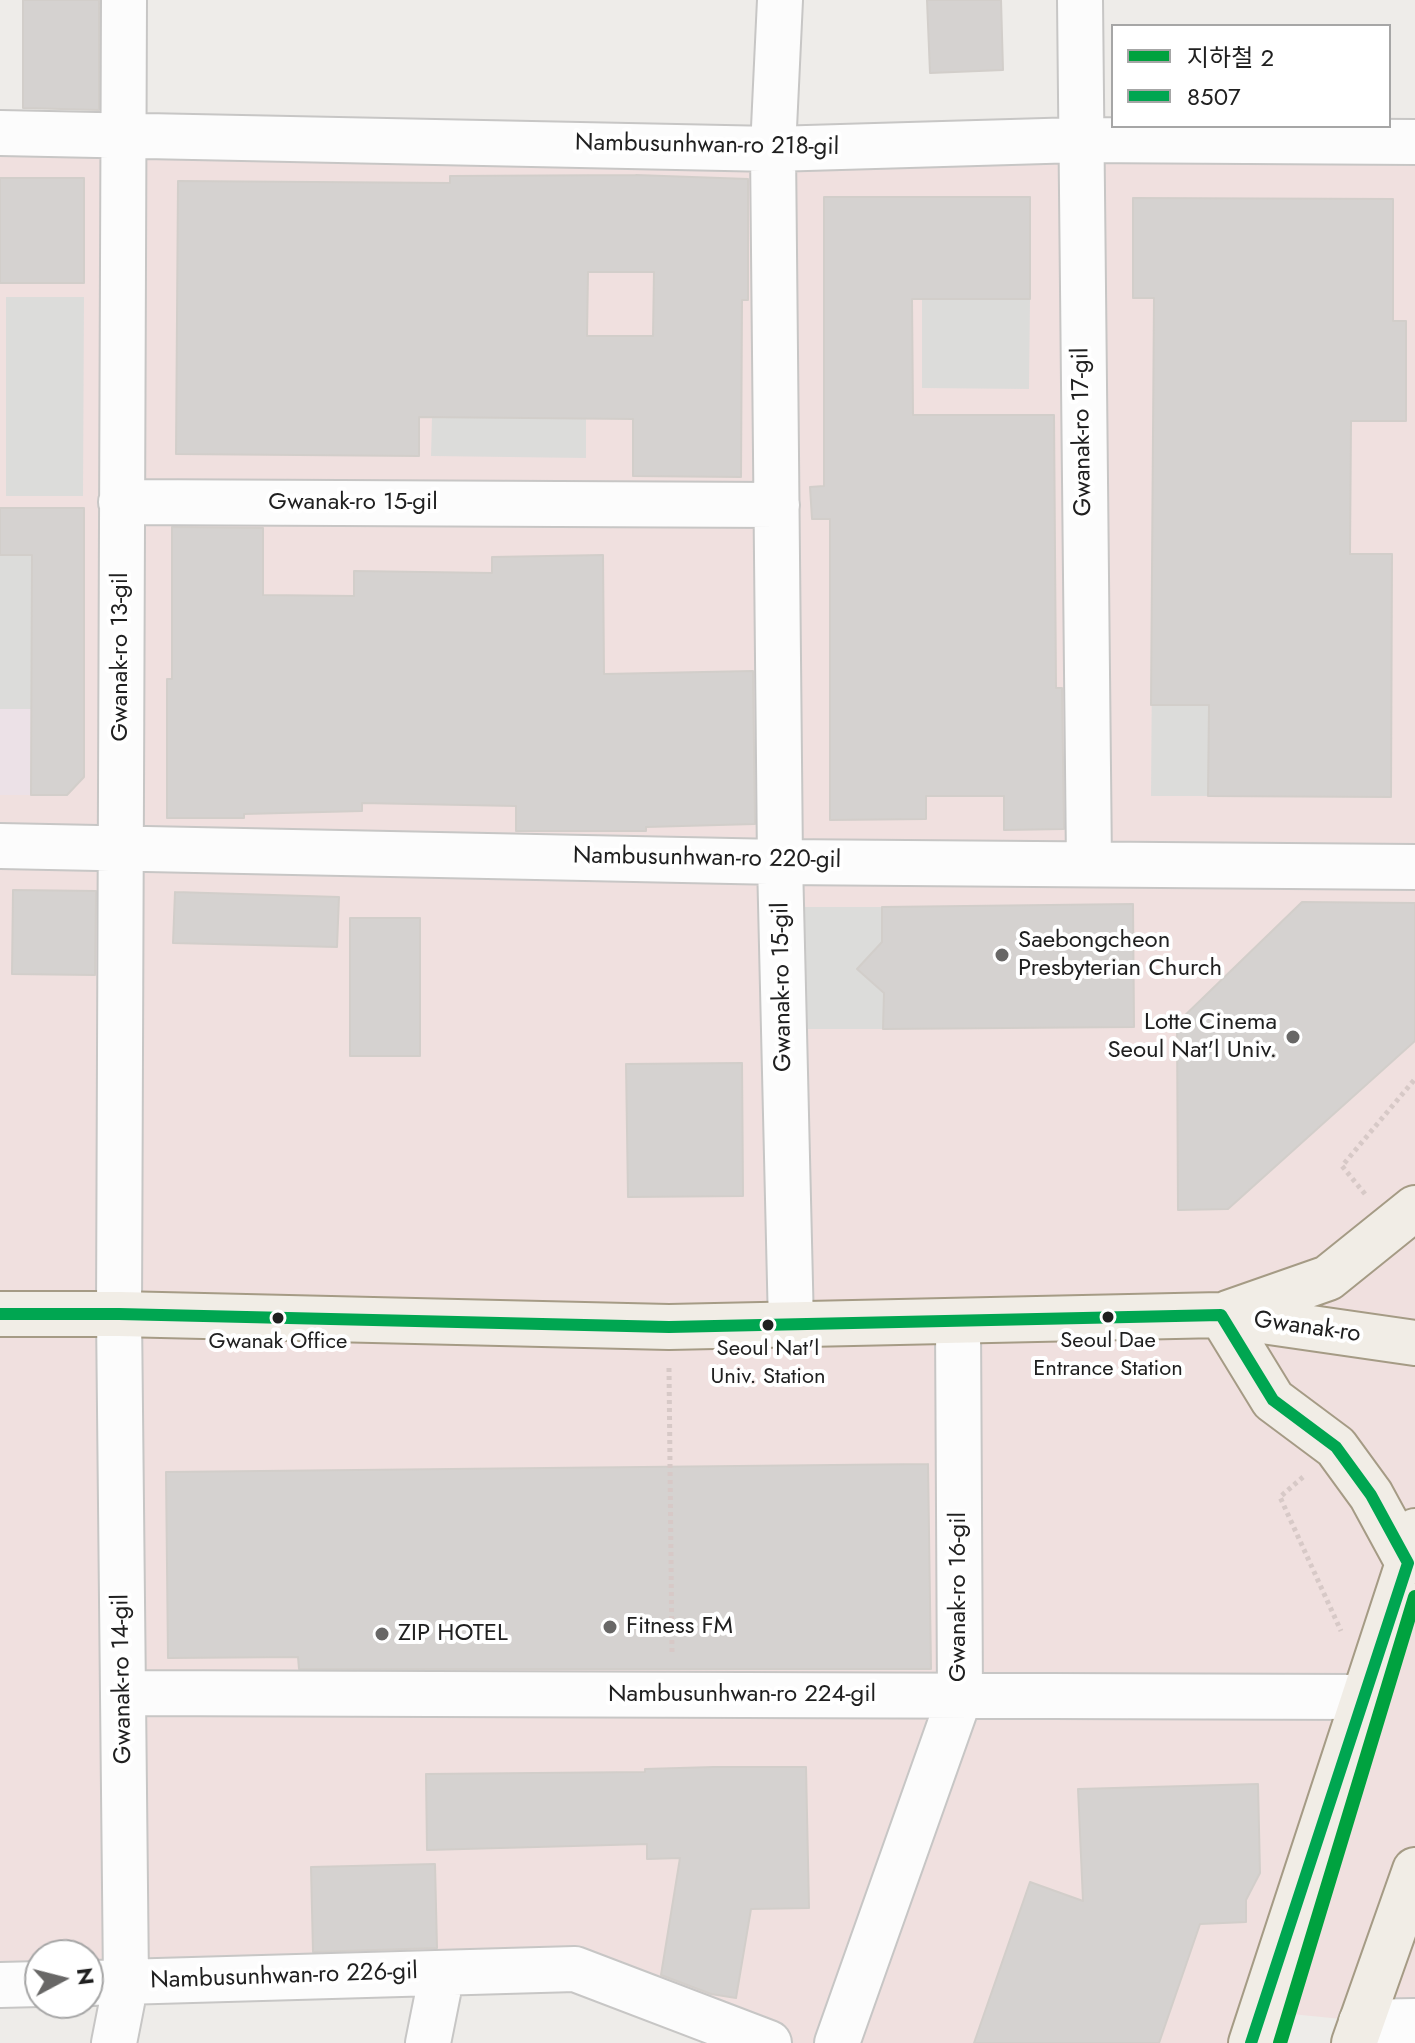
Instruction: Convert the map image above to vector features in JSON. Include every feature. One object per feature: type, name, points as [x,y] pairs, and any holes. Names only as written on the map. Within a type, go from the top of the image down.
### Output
[{"type":"main road","points":[[1251,2043],[1411,1547],[1336,1447],[1273,1400],[1221,1315],[1328,1278],[1404,1218]]},
{"type":"main road","name":"Gwanak-ro","points":[[0,1314],[669,1327],[1221,1315],[1415,1343]]},
{"type":"main road","points":[[1358,2032],[1415,1870]]},
{"type":"street","name":"Gwanak-ro 13-gil","points":[[119,1314],[124,0]]},
{"type":"street","name":"Gwanak-ro 15-gil","points":[[780,0],[773,149],[780,862],[791,1325]]},
{"type":"street","name":"Gwanak-ro 17-gil","points":[[1080,0],[1079,140],[1089,863]]},
{"type":"street","name":"Nambusunhwan-ro 218-gil","points":[[0,133],[773,149],[1079,140],[1415,142]]},
{"type":"street","name":"Gwanak-ro 15-gil","points":[[121,502],[777,505]]},
{"type":"street","name":"Nambusunhwan-ro 220-gil","points":[[0,846],[780,862],[1415,867]]},
{"type":"street","name":"Gwanak-ro 14-gil","points":[[114,2043],[107,1982],[123,1693],[119,1314]]},
{"type":"street","name":"Gwanak-ro 16-gil","points":[[837,2043],[960,1696],[958,1323]]},
{"type":"street","name":"Nambusunhwan-ro 224-gil","points":[[123,1693],[1362,1697]]},
{"type":"street","name":"Nambusunhwan-ro 226-gil","points":[[107,1982],[575,1969],[769,2043]]},
{"type":"street","name":"Nambusunhwan-ro 226-gil","points":[[428,2043],[442,1973]]},
{"type":"street","points":[[0,1985],[24,1984]]},
{"type":"street","points":[[1358,2032],[1415,2021]]},
{"type":"path","points":[[1404,1218],[1342,1166],[1415,1079]]},
{"type":"path","points":[[669,1327],[672,1642]]},
{"type":"shaded area","points":[[0,133],[1415,142],[1415,2021],[1361,2021],[1262,2011],[1251,2043],[769,2043],[575,1969],[104,1983],[104,1939],[24,1939],[24,1984],[0,1985]]},
{"type":"shaded area","points":[[6,297],[84,297],[83,496],[6,496]]},
{"type":"shaded area","points":[[922,299],[1030,299],[1029,389],[922,388]]},
{"type":"shaded area","points":[[432,417],[586,418],[586,458],[431,456]]},
{"type":"shaded area","points":[[0,555],[84,555],[83,579],[32,579],[31,709],[0,709]]},
{"type":"shaded area","points":[[1152,662],[1209,662],[1208,796],[1151,796]]},
{"type":"shaded area","points":[[0,709],[31,709],[31,795],[0,795]]},
{"type":"shaded area","points":[[790,907],[882,907],[882,942],[857,969],[884,993],[883,1029],[790,1029]]},
{"type":"building","points":[[23,0],[99,0],[99,110],[23,108]]},
{"type":"building","points":[[927,0],[1001,0],[1003,70],[930,73]]},
{"type":"building","points":[[636,175],[748,179],[748,300],[742,300],[741,477],[633,476],[633,419],[419,417],[419,456],[176,454],[178,181],[450,183],[450,176]],"holes":[[[588,272],[654,272],[653,336],[587,336]]]},
{"type":"building","points":[[0,178],[84,178],[84,283],[0,283]]},
{"type":"building","points":[[824,197],[1030,197],[1030,299],[912,299],[913,415],[1054,415],[1056,688],[1062,688],[1064,829],[1004,830],[1004,796],[926,796],[926,819],[830,820],[830,519],[812,519],[810,487],[824,486]]},
{"type":"building","points":[[1133,198],[1393,199],[1393,321],[1406,321],[1406,421],[1351,421],[1350,554],[1392,554],[1391,797],[1208,796],[1209,705],[1151,705],[1154,298],[1133,298]]},
{"type":"building","points":[[0,508],[84,508],[84,777],[67,795],[31,795],[32,555],[0,555]]},
{"type":"building","points":[[172,527],[263,528],[263,595],[354,596],[354,571],[492,573],[492,557],[603,555],[604,674],[753,671],[755,824],[646,827],[646,831],[516,831],[516,806],[362,803],[362,811],[244,814],[244,818],[167,818],[167,679],[172,679]]},
{"type":"building","points":[[13,890],[96,891],[95,975],[12,974]]},
{"type":"building","points":[[175,892],[339,897],[337,947],[173,943]]},
{"type":"building","points":[[1302,902],[1415,903],[1415,1041],[1228,1209],[1178,1210],[1177,1023]]},
{"type":"building","name":"Saebongcheon Presbyterian Church","points":[[1133,904],[1134,1027],[883,1029],[884,993],[857,969],[882,942],[882,907]]},
{"type":"building","points":[[350,918],[420,918],[420,1056],[350,1056]]},
{"type":"building","points":[[742,1063],[743,1196],[628,1197],[626,1064]]},
{"type":"building","points":[[928,1464],[931,1669],[299,1669],[298,1657],[168,1658],[166,1472]]},
{"type":"building","points":[[806,1767],[809,1908],[751,1909],[736,1998],[711,1994],[661,1975],[680,1858],[647,1859],[647,1844],[427,1850],[426,1774],[645,1772],[645,1769]]},
{"type":"building","points":[[1258,1784],[1260,1873],[1246,1900],[1246,1922],[1200,1924],[1159,2043],[974,2043],[1030,1882],[1083,1901],[1078,1789]]},
{"type":"building","points":[[435,1864],[437,1948],[313,1952],[311,1867]]},
{"type":"metro line","name":"2","points":[[1280,2043],[1415,1597]]},
{"type":"transit line","name":"8507","points":[[0,1314],[669,1327],[1221,1315],[1273,1400],[1336,1447],[1371,1495],[1408,1563],[1251,2043]]},
{"type":"place","name":"Saebongcheon Presbyterian Church","points":[[1002,955]]},
{"type":"place","name":"Lotte Cinema Seoul Nat'l Univ.","points":[[1293,1037]]},
{"type":"place","name":"Seoul Dae Entrance Station","points":[[1108,1317]]},
{"type":"place","name":"Gwanak Office","points":[[278,1318]]},
{"type":"place","name":"Seoul Nat'l Univ. Station","points":[[768,1325]]},
{"type":"place","name":"Fitness FM","points":[[610,1627]]},
{"type":"place","name":"ZIP HOTEL","points":[[382,1634]]}]
